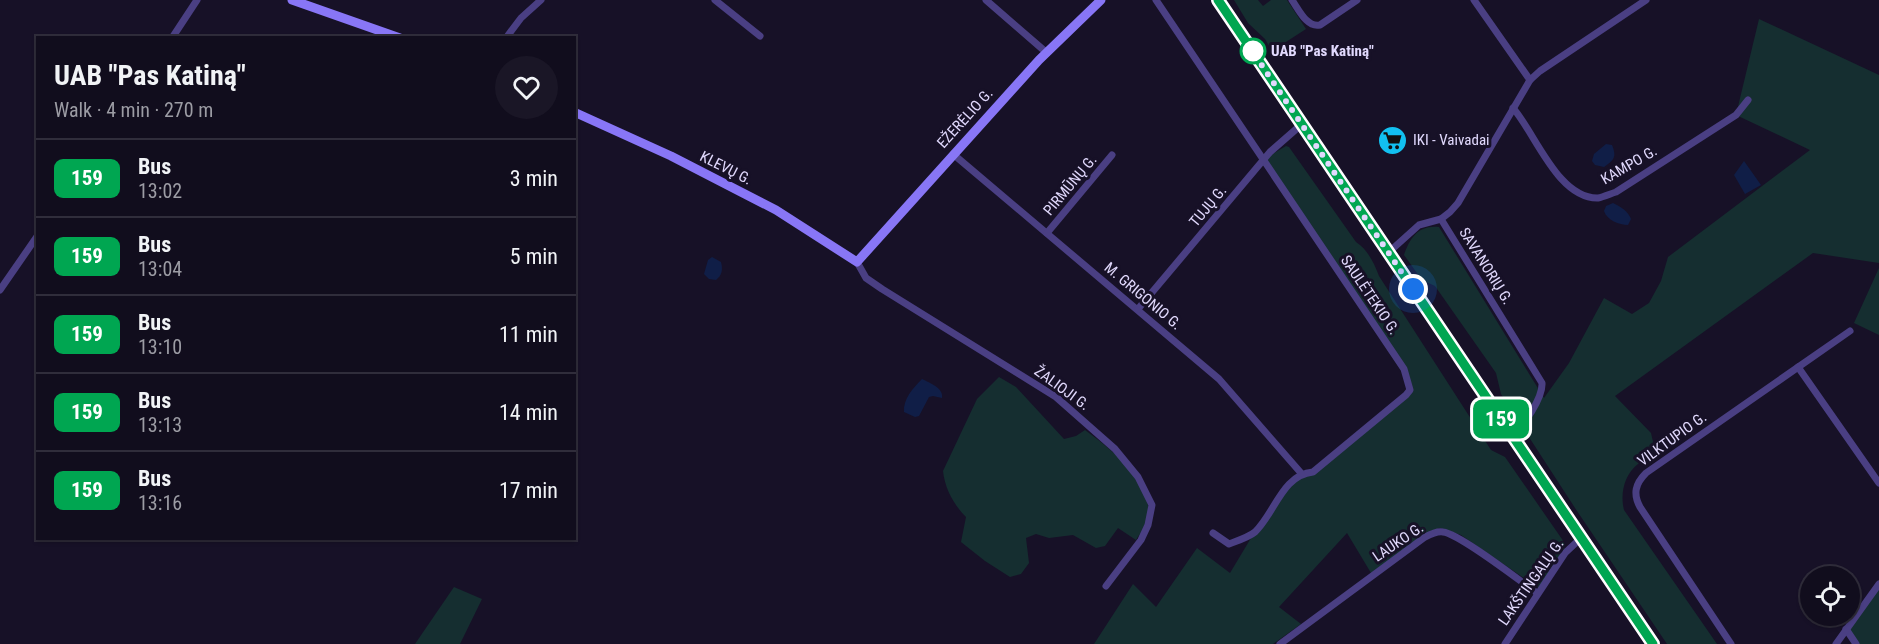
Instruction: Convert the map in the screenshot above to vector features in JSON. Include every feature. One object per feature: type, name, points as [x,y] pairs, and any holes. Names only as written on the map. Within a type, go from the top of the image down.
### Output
[{"type":"main road","points":[[292,0],[394,36]]},
{"type":"main road","name":"EŽERĖLIO G.","points":[[857,262],[1047,53],[1101,0]]},
{"type":"main road","points":[[1218,0],[1653,644]]},
{"type":"main road","name":"KLEVŲ G.","points":[[576,113],[671,156],[776,210],[857,262]]},
{"type":"street","points":[[173,36],[197,0]]},
{"type":"street","points":[[508,36],[521,18],[541,0]]},
{"type":"street","points":[[715,0],[760,36]]},
{"type":"street","points":[[986,0],[1047,53]]},
{"type":"street","name":"SAULĖTEKIO G.","points":[[1156,0],[1404,369],[1410,390],[1313,472],[1301,473],[1288,485],[1254,532],[1229,544],[1214,533]]},
{"type":"street","points":[[1292,0],[1302,15],[1314,26],[1320,25],[1357,0]]},
{"type":"street","points":[[1474,0],[1530,80]]},
{"type":"street","name":"SAVANORIŲ G.","points":[[1512,435],[1521,427],[1540,395],[1542,383],[1441,219],[1458,203],[1530,80],[1539,71],[1646,0]]},
{"type":"street","name":"KAMPO G.","points":[[1513,108],[1562,182],[1580,194],[1598,198],[1616,192],[1736,115],[1749,100]]},
{"type":"street","name":"TUJŲ G.","points":[[1138,309],[1275,146],[1302,124]]},
{"type":"street","name":"M. GRIGONIO G.","points":[[953,154],[1219,379],[1301,473]]},
{"type":"street","name":"PIRMŪNŲ G.","points":[[1047,233],[1112,155]]},
{"type":"street","points":[[1389,252],[1419,225],[1441,219]]},
{"type":"street","points":[[0,290],[36,238]]},
{"type":"street","name":"ŽALIOJI G.","points":[[857,262],[866,278],[882,289],[1063,402],[1115,449],[1138,477],[1152,505],[1148,525],[1141,540],[1106,586]]},
{"type":"street","name":"VILKTUPIO G.","points":[[1731,644],[1640,507],[1635,492],[1637,485],[1646,473],[1850,331]]},
{"type":"street","points":[[1798,367],[1879,483]]},
{"type":"street","name":"LAUKO G.","points":[[1280,644],[1416,543],[1433,533],[1442,532],[1461,540],[1537,593]]},
{"type":"street","name":"LAKŠTINGALŲ G.","points":[[1505,644],[1565,553],[1581,538]]},
{"type":"street","points":[[1836,644],[1879,584]]},
{"type":"street","points":[[1846,629],[1856,644]]},
{"type":"green space","points":[[1234,0],[1258,0],[1263,6],[1271,0],[1287,0],[1306,29],[1272,51],[1265,39],[1248,23]]},
{"type":"green space","points":[[1759,19],[1879,75],[1879,263],[1813,253],[1615,396],[1651,433],[1656,455],[1633,468],[1626,479],[1623,491],[1624,510],[1717,644],[1667,644],[1501,394],[1496,373],[1435,286],[1422,280],[1404,255],[1412,238],[1420,230],[1439,227],[1544,398],[1569,363],[1604,298],[1632,314],[1649,303],[1661,281],[1668,257],[1810,150],[1736,115]]},
{"type":"green space","points":[[1286,146],[1289,147],[1356,242],[1367,253],[1379,276],[1491,450],[1505,457],[1564,542],[1565,553],[1540,589],[1461,535],[1440,528],[1429,532],[1371,573],[1347,533],[1279,607],[1301,624],[1273,644],[1094,644],[1133,584],[1156,607],[1197,548],[1230,573],[1254,533],[1288,485],[1313,472],[1406,396],[1409,383],[1264,159]]},
{"type":"green space","points":[[1879,268],[1879,335],[1854,323]]},
{"type":"green space","points":[[999,377],[1016,387],[1064,439],[1076,436],[1085,430],[1107,447],[1130,470],[1146,496],[1148,509],[1145,525],[1136,540],[1118,528],[1105,546],[1096,548],[1073,535],[1049,538],[1036,534],[1026,538],[1029,563],[1021,574],[1010,577],[961,542],[966,517],[951,496],[943,471],[977,399]]},
{"type":"green space","points":[[1879,584],[1879,644],[1856,644],[1846,629],[1848,626],[1860,626],[1860,610]]},
{"type":"green space","points":[[454,587],[482,599],[460,644],[415,644]]},
{"type":"water","points":[[1606,144],[1612,145],[1614,158],[1604,167],[1595,165],[1592,161],[1594,154]]},
{"type":"water","points":[[1744,161],[1761,185],[1745,194],[1734,175]]},
{"type":"water","points":[[1613,203],[1628,214],[1631,219],[1628,225],[1608,217],[1604,211],[1606,206]]},
{"type":"water","points":[[712,257],[722,265],[721,274],[716,280],[709,279],[704,274],[708,260]]},
{"type":"water","points":[[922,379],[939,389],[942,398],[929,397],[919,416],[915,417],[904,412],[904,407],[909,394]]},
{"type":"bus line","name":"159","points":[[1218,0],[1653,644]]},
{"type":"place","name":"UAB \"Pas Katiną\"","points":[[1253,51]]},
{"type":"place","name":"IKI - Vaivadai","points":[[1392,140]]},
{"type":"route","points":[[1253,51],[1248,45],[1413,289]]}]
